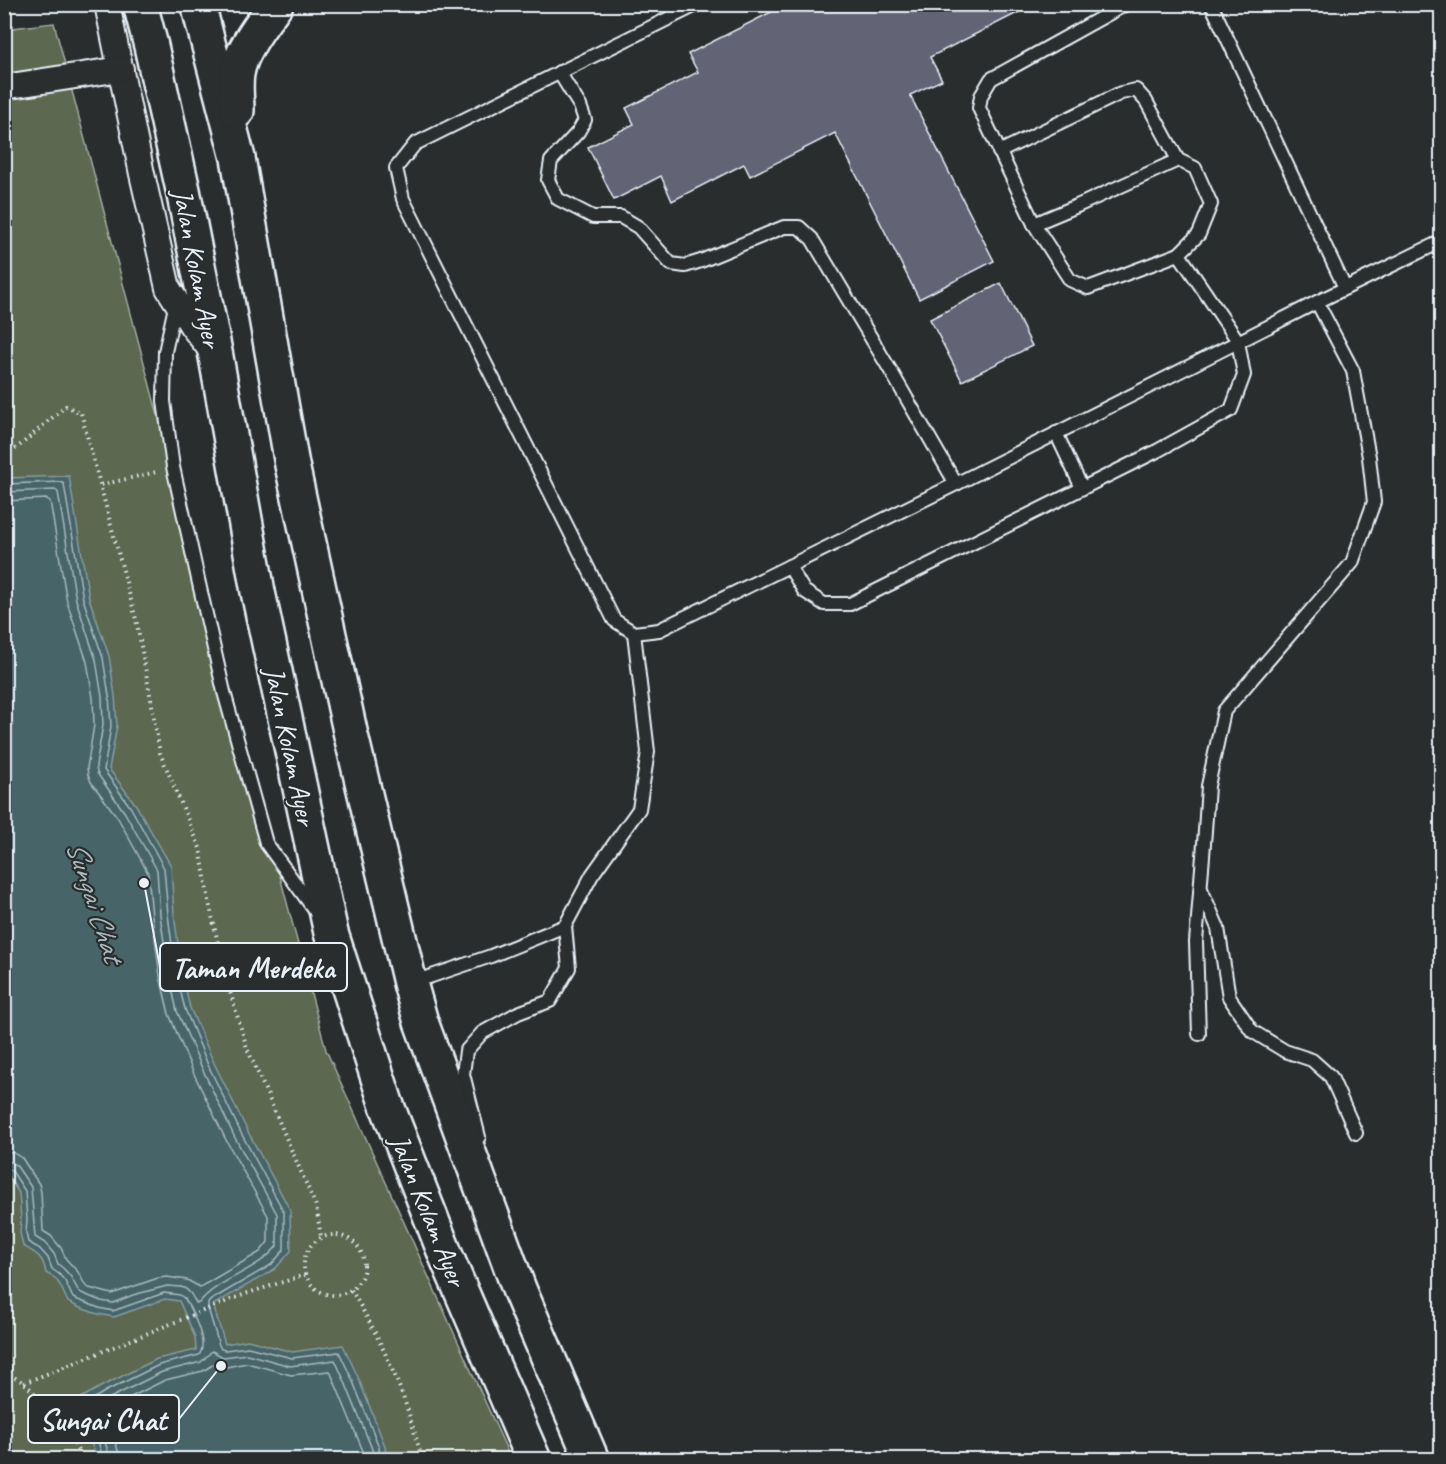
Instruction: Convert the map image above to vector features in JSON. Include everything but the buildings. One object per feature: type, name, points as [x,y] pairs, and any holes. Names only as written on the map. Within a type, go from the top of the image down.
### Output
[{"type":"main road","name":"Jalan Kolam Ayer","points":[[140,4],[183,190],[216,357],[258,592],[331,933],[386,1102],[446,1256],[534,1460]]},
{"type":"main road","name":"Jalan Kolam Ayer","points":[[198,4],[238,158],[292,465],[410,983],[421,1022],[519,1289],[592,1460]]},
{"type":"main road","points":[[238,158],[237,73],[246,48],[276,4]]},
{"type":"street","points":[[107,4],[168,288],[192,326],[216,357]]},
{"type":"street","points":[[4,87],[121,69]]},
{"type":"lane","points":[[698,4],[415,144],[396,168],[403,199],[614,620],[634,633],[659,630],[1442,241]]},
{"type":"lane","points":[[999,152],[1120,93],[1136,90],[1146,101],[1178,160],[1195,168],[1210,204],[1199,234],[1179,254],[1088,288],[1070,280],[1034,224],[999,152],[979,108],[981,96],[991,79],[1126,4]]},
{"type":"lane","points":[[1210,4],[1345,288]]},
{"type":"lane","points":[[560,72],[580,106],[585,120],[578,132],[551,161],[548,180],[558,199],[592,217],[621,217],[638,227],[672,264],[685,266],[784,227],[799,227],[812,239],[956,484]]},
{"type":"lane","points":[[1034,224],[1178,160]]},
{"type":"lane","points":[[789,566],[804,591],[824,604],[850,604],[1157,451],[1231,410],[1244,375],[1238,341],[1179,254]]},
{"type":"lane","points":[[176,301],[165,352],[164,401],[173,467],[224,692],[266,843],[331,933]]},
{"type":"lane","points":[[1199,1034],[1196,942],[1208,786],[1224,711],[1352,563],[1374,502],[1369,458],[1353,371],[1317,302]]},
{"type":"lane","points":[[1056,433],[1082,488]]},
{"type":"lane","points":[[490,1210],[489,1181],[463,1074],[466,1051],[482,1033],[518,1014],[550,1001],[569,968],[564,926],[592,875],[639,809],[648,752],[634,633]]},
{"type":"lane","points":[[1201,888],[1218,928],[1229,997],[1252,1031],[1285,1051],[1312,1060],[1331,1077],[1356,1133]]},
{"type":"lane","points":[[410,983],[491,956],[564,926]]},
{"type":"path","points":[[4,454],[17,448],[66,406],[81,413],[136,619],[160,753],[200,848],[225,975],[247,1048],[316,1206],[321,1237]]},
{"type":"path","points":[[101,485],[173,467]]},
{"type":"path","points":[[336,1235],[350,1240],[360,1250],[364,1264],[361,1279],[351,1290],[341,1295],[319,1292],[310,1285],[305,1275],[304,1260],[310,1246],[321,1237],[336,1235]]},
{"type":"path","points":[[24,1383],[245,1294],[305,1275]]},
{"type":"path","points":[[351,1290],[388,1361],[408,1409],[422,1460]]},
{"type":"path","points":[[4,1372],[24,1383],[48,1408],[79,1450],[82,1460]]},
{"type":"green space","points":[[54,23],[326,1050],[511,1459],[5,1459],[4,29]]},
{"type":"water","points":[[69,476],[89,598],[109,656],[115,696],[117,726],[109,769],[136,805],[171,866],[174,914],[182,973],[190,1008],[247,1130],[290,1210],[291,1251],[275,1269],[213,1305],[225,1344],[248,1340],[292,1352],[343,1345],[385,1446],[386,1459],[98,1459],[68,1407],[104,1385],[157,1359],[196,1350],[195,1337],[179,1301],[165,1299],[114,1317],[98,1314],[68,1302],[55,1278],[46,1273],[41,1259],[23,1246],[20,1233],[19,1193],[5,1171],[5,478]]},
{"type":"place","name":"Taman Merdeka","points":[[144,883]]},
{"type":"place","name":"Sungai Chat","points":[[221,1366]]}]
